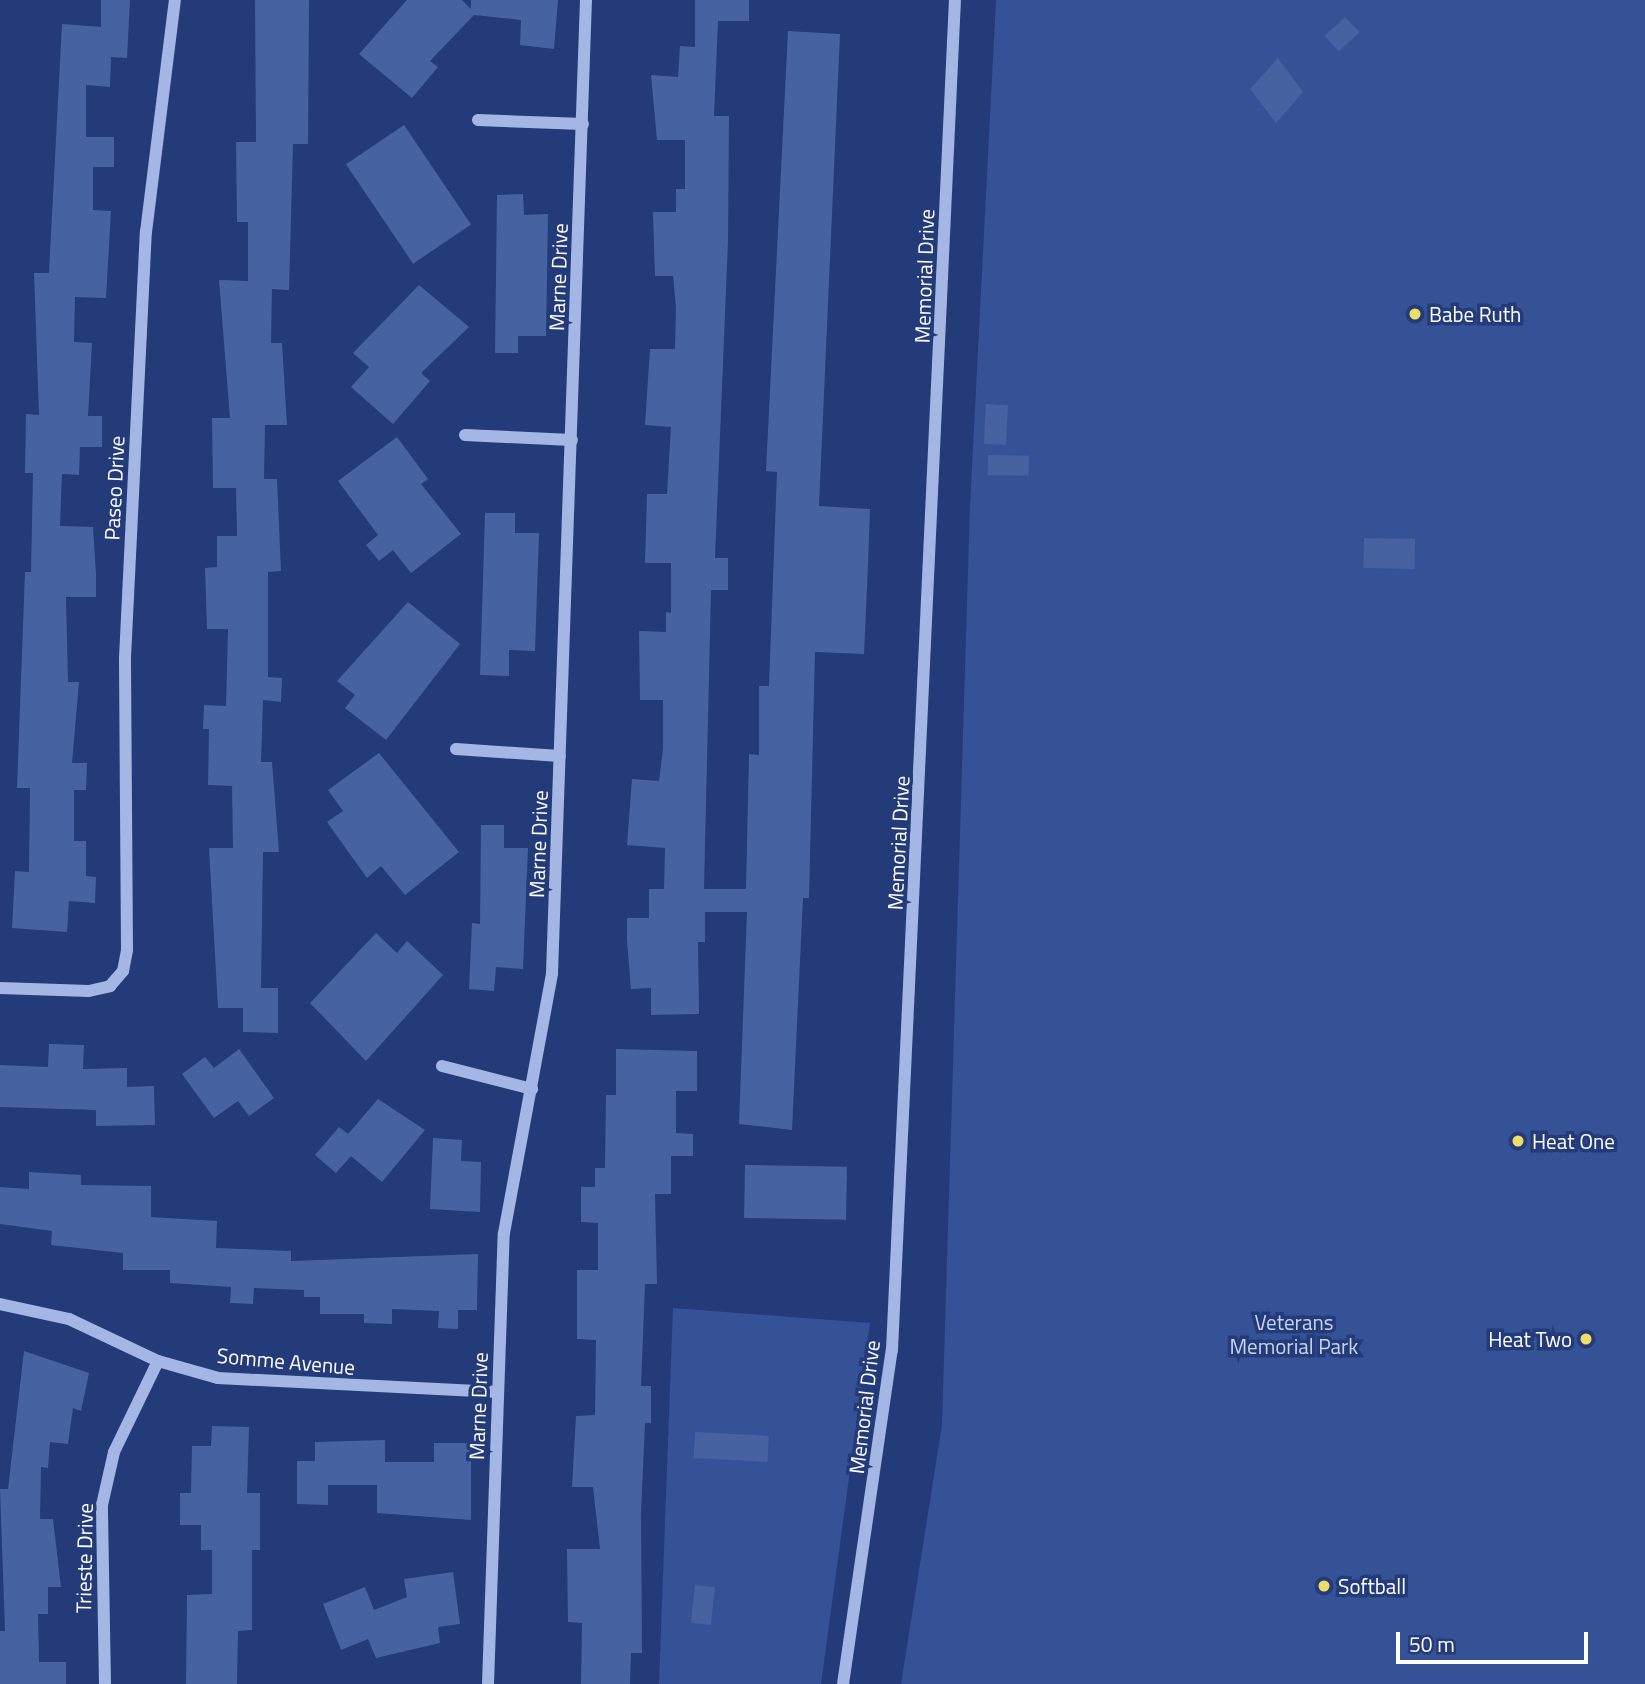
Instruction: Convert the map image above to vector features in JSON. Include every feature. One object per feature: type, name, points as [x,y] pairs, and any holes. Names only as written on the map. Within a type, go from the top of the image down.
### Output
[{"type":"street","name":"Paseo Drive","points":[[0,988],[89,991],[118,979],[127,950],[125,659],[146,232],[174,0]]},
{"type":"street","name":"Marne Drive","points":[[488,1684],[504,1233],[552,973],[586,0]]},
{"type":"street","name":"Memorial Drive","points":[[844,1684],[892,1350],[955,0]]},
{"type":"street","points":[[478,120],[583,124]]},
{"type":"street","points":[[465,435],[572,440]]},
{"type":"street","points":[[456,749],[560,756]]},
{"type":"street","points":[[442,1066],[532,1089]]},
{"type":"street","name":"Somme Avenue","points":[[0,1304],[69,1319],[158,1361],[251,1382],[497,1392]]},
{"type":"street","name":"Trieste Drive","points":[[105,1684],[102,1505],[114,1452],[158,1361]]},
{"type":"green space","name":"Veterans Memorial Park","points":[[996,0],[1645,0],[1645,1684],[901,1684],[942,1425],[970,506]]},
{"type":"green space","points":[[673,1308],[870,1323],[821,1684],[659,1684]]},
{"type":"building","points":[[101,0],[130,0],[127,58],[111,57],[110,87],[86,85],[86,137],[114,137],[114,167],[93,167],[93,210],[111,211],[106,298],[75,297],[74,342],[92,343],[88,416],[102,416],[102,447],[80,447],[79,475],[62,474],[60,526],[93,527],[96,573],[96,597],[66,597],[68,682],[79,682],[72,763],[87,763],[86,790],[74,790],[74,841],[86,841],[86,876],[96,877],[95,903],[69,901],[67,932],[12,928],[15,871],[29,872],[30,788],[17,788],[25,572],[31,572],[33,473],[25,473],[26,414],[39,415],[34,273],[49,273],[62,24],[101,27]]},
{"type":"building","points":[[255,0],[309,0],[308,144],[293,144],[289,290],[272,289],[271,343],[282,343],[287,425],[265,425],[264,479],[277,479],[281,571],[268,572],[268,677],[282,678],[281,702],[263,700],[261,762],[272,762],[279,852],[263,852],[261,988],[278,988],[278,1033],[243,1032],[243,1008],[218,1008],[209,848],[233,848],[232,786],[208,785],[209,729],[203,729],[204,705],[226,706],[228,629],[207,629],[205,568],[217,567],[217,536],[237,536],[236,488],[213,488],[212,418],[230,418],[219,280],[248,281],[248,222],[237,222],[236,142],[256,142]]},
{"type":"building","points":[[407,0],[462,0],[471,9],[471,0],[558,0],[554,49],[520,45],[521,20],[474,15],[430,61],[438,67],[412,98],[359,54]]},
{"type":"building","points":[[695,0],[749,0],[749,21],[718,21],[714,116],[729,116],[728,241],[715,558],[728,558],[728,590],[711,590],[704,889],[746,889],[749,754],[759,755],[759,686],[769,686],[777,472],[766,471],[788,31],[840,34],[819,506],[870,509],[868,565],[864,654],[815,652],[809,898],[803,898],[792,1130],[739,1124],[747,912],[705,912],[705,942],[698,942],[699,1014],[651,1015],[651,988],[631,989],[627,918],[649,918],[649,889],[664,889],[665,848],[627,845],[632,779],[659,781],[663,749],[663,700],[640,700],[639,631],[666,632],[666,612],[671,613],[671,563],[645,563],[647,494],[667,494],[671,427],[645,425],[650,349],[675,349],[676,307],[673,276],[655,276],[653,212],[676,212],[676,189],[685,189],[685,140],[657,140],[651,75],[678,77],[680,46],[695,47]]},
{"type":"building","points":[[1345,17],[1359,32],[1339,51],[1325,36]]},
{"type":"building","points":[[1278,58],[1303,92],[1276,123],[1250,89]]},
{"type":"building","points":[[404,125],[471,224],[413,264],[346,164]]},
{"type":"building","points":[[523,194],[524,215],[548,214],[546,336],[518,336],[518,353],[495,353],[497,195]]},
{"type":"building","points":[[419,285],[469,327],[421,373],[430,381],[393,424],[351,387],[369,367],[353,353]]},
{"type":"building","points":[[986,404],[1008,405],[1006,445],[984,444]]},
{"type":"building","points":[[397,437],[428,479],[421,484],[461,534],[411,573],[393,550],[379,561],[366,545],[378,535],[338,481]]},
{"type":"building","points":[[988,455],[1029,456],[1029,476],[988,475]]},
{"type":"building","points":[[485,513],[515,513],[515,533],[539,533],[535,651],[509,650],[509,676],[480,675]]},
{"type":"building","points":[[1364,538],[1415,539],[1414,569],[1363,568]]},
{"type":"building","points":[[408,602],[460,644],[386,740],[345,708],[355,695],[337,681]]},
{"type":"building","points":[[379,753],[459,852],[405,895],[381,866],[367,878],[327,822],[343,811],[328,790]]},
{"type":"building","points":[[481,825],[504,825],[504,848],[528,848],[523,969],[496,967],[494,991],[469,989],[472,923],[480,924]]},
{"type":"building","points":[[376,933],[397,953],[407,941],[443,975],[366,1061],[310,1003]]},
{"type":"building","points":[[49,1044],[84,1045],[83,1069],[127,1068],[127,1087],[154,1086],[155,1125],[96,1126],[96,1110],[0,1107],[0,1065],[48,1067]]},
{"type":"building","points":[[239,1049],[274,1098],[249,1116],[238,1101],[214,1118],[182,1074],[205,1057],[214,1068]]},
{"type":"building","points":[[616,1049],[697,1051],[697,1091],[676,1091],[676,1133],[693,1134],[693,1156],[671,1156],[671,1194],[655,1194],[657,1284],[645,1284],[641,1386],[651,1386],[651,1423],[645,1423],[641,1513],[642,1653],[631,1653],[630,1684],[581,1684],[582,1623],[568,1622],[567,1549],[600,1549],[593,1487],[572,1487],[576,1416],[595,1415],[596,1340],[577,1339],[577,1270],[598,1270],[598,1223],[581,1222],[581,1187],[595,1187],[595,1168],[605,1168],[606,1095],[616,1095]]},
{"type":"building","points":[[378,1099],[425,1130],[382,1182],[351,1156],[336,1173],[315,1155],[339,1127],[348,1134]]},
{"type":"building","points":[[433,1138],[462,1140],[461,1161],[481,1162],[480,1212],[430,1209]]},
{"type":"building","points":[[745,1165],[847,1167],[846,1220],[744,1218]]},
{"type":"building","points":[[29,1172],[81,1175],[81,1185],[151,1186],[151,1217],[217,1221],[216,1248],[291,1251],[291,1261],[478,1254],[477,1310],[458,1310],[458,1329],[438,1328],[439,1311],[392,1309],[392,1324],[364,1323],[364,1314],[320,1314],[320,1297],[304,1297],[304,1290],[254,1288],[253,1304],[230,1303],[231,1287],[170,1283],[170,1270],[123,1270],[123,1253],[51,1245],[52,1231],[0,1224],[0,1187],[29,1189]]},
{"type":"building","points":[[24,1351],[89,1373],[81,1411],[73,1408],[68,1444],[50,1442],[48,1468],[41,1467],[40,1519],[53,1519],[61,1587],[48,1587],[48,1614],[38,1614],[39,1662],[66,1662],[66,1684],[0,1684],[0,1631],[5,1631],[0,1489],[8,1489]]},
{"type":"building","points":[[212,1426],[249,1427],[247,1493],[260,1493],[260,1550],[252,1550],[252,1630],[238,1631],[237,1684],[186,1684],[187,1595],[212,1594],[212,1550],[201,1550],[201,1525],[180,1525],[180,1493],[191,1493],[192,1446],[211,1446]]},
{"type":"building","points":[[695,1432],[769,1436],[768,1462],[694,1458]]},
{"type":"building","points":[[385,1440],[385,1462],[434,1462],[434,1443],[471,1443],[471,1520],[377,1513],[377,1485],[328,1485],[328,1505],[297,1504],[297,1461],[315,1461],[315,1442]]},
{"type":"building","points":[[453,1572],[460,1624],[438,1627],[440,1643],[376,1658],[368,1639],[341,1650],[323,1604],[365,1587],[374,1610],[407,1597],[404,1579]]},
{"type":"building","points":[[695,1585],[715,1587],[711,1625],[691,1623]]},
{"type":"place","name":"Babe Ruth","points":[[1415,314]]},
{"type":"place","name":"Heat One","points":[[1518,1141]]},
{"type":"place","name":"Heat Two","points":[[1586,1339]]},
{"type":"place","name":"Softball","points":[[1324,1586]]}]
